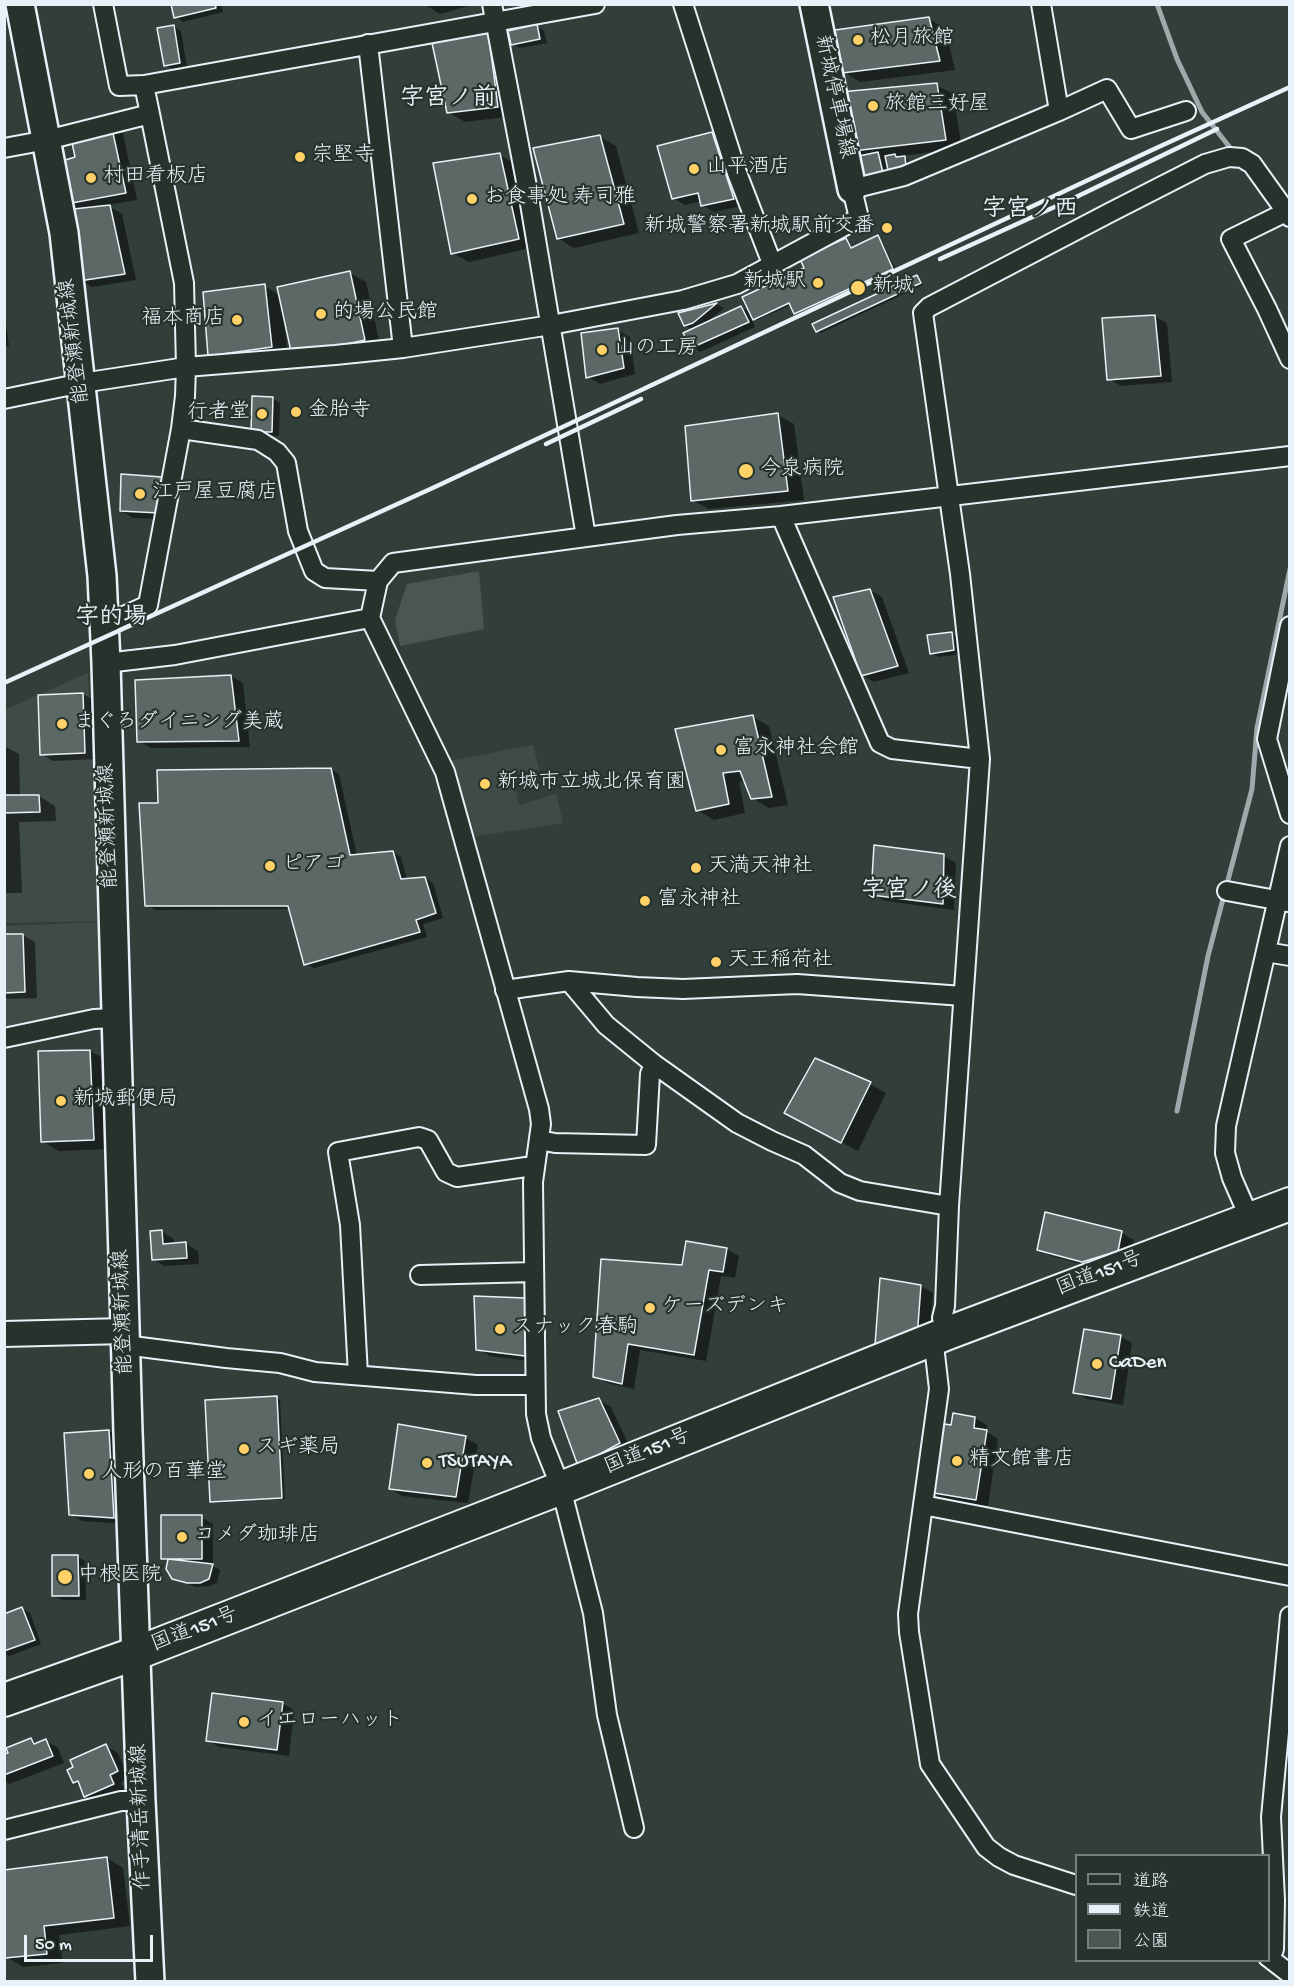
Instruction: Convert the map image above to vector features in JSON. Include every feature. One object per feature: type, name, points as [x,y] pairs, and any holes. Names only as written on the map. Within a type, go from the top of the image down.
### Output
[{"type":"highway","name":"国道151号","points":[[4,1700],[137,1653],[561,1488],[939,1337],[1290,1204]]},
{"type":"main road","name":"能登瀬新城線","points":[[20,4],[64,233],[102,576],[137,1653]]},
{"type":"main road","name":"新城停車場線","points":[[814,4],[852,189]]},
{"type":"main road","name":"作手清岳新城線","points":[[137,1653],[141,1801],[150,1982]]},
{"type":"street","points":[[103,4],[119,86],[144,85],[368,44],[494,13],[595,4]]},
{"type":"street","points":[[683,4],[737,173],[773,266]]},
{"type":"street","points":[[1041,4],[1059,111]]},
{"type":"street","points":[[494,13],[551,325],[585,537]]},
{"type":"street","points":[[368,44],[403,348]]},
{"type":"street","points":[[104,625],[147,605],[181,429],[186,367],[184,283],[144,85]]},
{"type":"street","points":[[4,399],[82,383],[186,367],[403,348],[551,325],[683,300],[737,284],[859,218],[852,189],[904,176],[1107,89],[1131,129],[1186,111]]},
{"type":"street","points":[[4,148],[47,140],[150,114]]},
{"type":"street","points":[[1075,1884],[1014,1865],[986,1847],[930,1764],[908,1614],[939,1389],[935,1354],[945,1306],[949,1206],[980,759],[960,574],[923,313],[929,306],[1205,164],[1235,157],[1252,164],[1283,215],[1231,239],[1268,309],[1290,359]]},
{"type":"street","points":[[181,429],[258,440],[277,452],[286,463],[298,531],[314,571],[325,578],[378,581]]},
{"type":"street","points":[[634,1828],[607,1715],[593,1613],[561,1488],[541,1438],[536,1413],[534,1168],[541,1124],[539,1109],[445,772],[370,618],[378,581],[393,563],[677,525],[781,516],[1290,456]]},
{"type":"street","points":[[781,516],[880,743],[892,749],[980,759]]},
{"type":"street","points":[[106,663],[175,655],[370,618]]},
{"type":"street","points":[[1288,804],[1267,739],[1290,626]]},
{"type":"street","points":[[1250,1219],[1230,1170],[1226,1153],[1226,1126],[1266,952],[1284,902],[1290,846]]},
{"type":"street","points":[[1227,891],[1284,902]]},
{"type":"street","points":[[1266,952],[1290,956]]},
{"type":"street","points":[[505,990],[569,981],[683,989],[809,984],[963,996]]},
{"type":"street","points":[[569,981],[606,1025],[654,1064],[737,1123],[804,1155],[840,1182],[860,1191],[949,1206]]},
{"type":"street","points":[[4,1038],[94,1019],[115,1018]]},
{"type":"street","points":[[539,1140],[555,1143],[646,1145],[650,1074],[654,1064]]},
{"type":"street","points":[[358,1375],[350,1225],[338,1152],[419,1137],[428,1140],[446,1172],[457,1177],[526,1167],[534,1168]]},
{"type":"street","points":[[420,1275],[534,1272]]},
{"type":"street","points":[[4,1334],[125,1338],[226,1358],[280,1363],[315,1372],[476,1385],[535,1385]]},
{"type":"street","points":[[923,1505],[1290,1576]]},
{"type":"street","points":[[1270,1956],[1274,1950],[1275,1900],[1271,1817],[1278,1719],[1290,1616]]},
{"type":"street","points":[[4,1830],[122,1801],[141,1801]]},
{"type":"street","points":[[1270,1959],[1290,1974]]},
{"type":"shaded area","points":[[88,673],[101,921],[5,923],[4,710]]},
{"type":"shaded area","name":"新城市立城北保育園","points":[[533,745],[539,769],[512,775],[519,805],[556,794],[563,823],[471,837],[448,761]]},
{"type":"shaded area","points":[[102,922],[103,1011],[5,1033],[4,926]]},
{"type":"green space","points":[[479,571],[484,629],[400,646],[395,620],[407,584]]},
{"type":"building","points":[[171,4],[215,4],[216,8],[174,18]]},
{"type":"building","points":[[929,17],[940,61],[842,73],[835,30]]},
{"type":"building","points":[[537,24],[540,39],[511,45],[508,31]]},
{"type":"building","points":[[174,25],[180,63],[164,66],[157,28]]},
{"type":"building","points":[[488,30],[498,107],[447,113],[432,43]]},
{"type":"building","points":[[937,83],[946,140],[853,151],[840,92]]},
{"type":"building","name":"村田看板店","points":[[111,124],[126,193],[61,205],[59,162],[75,157],[71,138]]},
{"type":"building","name":"山平酒店","points":[[712,132],[734,199],[701,206],[698,193],[672,199],[657,146]]},
{"type":"building","points":[[600,135],[624,224],[557,239],[533,148]]},
{"type":"building","points":[[878,152],[883,173],[864,177],[859,156]]},
{"type":"building","points":[[500,153],[519,239],[451,254],[433,163]]},
{"type":"building","points":[[895,154],[896,157],[905,156],[906,167],[888,170],[885,156]]},
{"type":"building","points":[[110,205],[125,274],[79,281],[64,210]]},
{"type":"building","name":"新城駅","points":[[878,235],[893,269],[794,314],[789,303],[753,320],[742,297],[804,268],[800,259],[826,247],[846,238],[851,248]]},
{"type":"building","name":"的場公民館","points":[[350,271],[365,340],[292,356],[277,287]]},
{"type":"building","name":"新城駅","points":[[917,275],[921,283],[816,332],[812,324]]},
{"type":"building","name":"福本商店","points":[[265,284],[272,347],[208,356],[203,292]]},
{"type":"building","points":[[717,303],[693,323],[684,326],[678,313]]},
{"type":"building","points":[[741,306],[749,322],[691,348],[683,333]]},
{"type":"building","points":[[1155,315],[1161,376],[1107,380],[1102,318]]},
{"type":"building","name":"山の工房","points":[[618,328],[624,368],[586,378],[581,333]]},
{"type":"building","name":"行者堂","points":[[252,396],[273,397],[272,432],[251,432]]},
{"type":"building","points":[[778,413],[788,491],[691,501],[685,426]]},
{"type":"building","name":"江戸屋豆腐店","points":[[121,474],[162,477],[159,513],[120,511]]},
{"type":"building","points":[[870,589],[898,666],[861,676],[833,597]]},
{"type":"building","points":[[952,632],[954,650],[930,654],[927,635]]},
{"type":"building","points":[[231,675],[239,741],[137,742],[135,680]]},
{"type":"building","name":"まぐろダイニング美蔵","points":[[83,693],[85,753],[40,755],[38,695]]},
{"type":"building","name":"富永神社会館","points":[[753,715],[772,797],[751,799],[740,771],[723,773],[729,804],[696,811],[675,729]]},
{"type":"building","name":"ピアゴ","points":[[331,768],[350,855],[393,851],[401,879],[425,877],[436,913],[416,920],[420,932],[304,965],[288,906],[145,906],[139,803],[158,803],[157,770]]},
{"type":"building","points":[[4,795],[39,795],[40,812],[4,813]]},
{"type":"building","points":[[874,845],[944,854],[943,904],[871,895]]},
{"type":"building","points":[[4,934],[23,934],[25,992],[4,993]]},
{"type":"building","points":[[90,1050],[94,1140],[41,1142],[38,1051]]},
{"type":"building","points":[[815,1058],[871,1082],[841,1143],[784,1113]]},
{"type":"building","points":[[1045,1212],[1122,1231],[1118,1251],[1082,1262],[1037,1250]]},
{"type":"building","points":[[162,1230],[163,1244],[186,1242],[187,1258],[152,1260],[150,1231]]},
{"type":"building","name":"ケーズデンキ","points":[[686,1241],[727,1248],[723,1272],[709,1270],[694,1355],[628,1344],[622,1384],[593,1377],[601,1259],[682,1265]]},
{"type":"building","points":[[880,1278],[921,1285],[917,1338],[875,1345]]},
{"type":"building","points":[[474,1296],[525,1298],[525,1356],[476,1350]]},
{"type":"building","name":"CaDen","points":[[1084,1329],[1121,1335],[1111,1399],[1073,1393]]},
{"type":"building","name":"スギ薬局","points":[[277,1396],[282,1498],[210,1502],[205,1400]]},
{"type":"building","points":[[599,1398],[620,1443],[578,1466],[558,1411]]},
{"type":"building","name":"精文館書店","points":[[953,1413],[975,1417],[974,1428],[987,1430],[976,1500],[928,1492],[938,1423],[951,1425]]},
{"type":"building","name":"TSUTAYA","points":[[398,1424],[466,1436],[456,1497],[389,1489]]},
{"type":"building","name":"人形の百華堂","points":[[109,1430],[114,1518],[69,1515],[64,1433]]},
{"type":"building","name":"コメダ珈琲店","points":[[161,1515],[202,1515],[202,1559],[161,1559]]},
{"type":"building","points":[[52,1555],[78,1555],[79,1596],[52,1596]]},
{"type":"building","points":[[168,1559],[213,1564],[209,1579],[200,1583],[187,1583],[172,1579],[166,1569]]},
{"type":"building","points":[[22,1607],[35,1640],[4,1651],[4,1614]]},
{"type":"building","name":"イエローハット","points":[[212,1693],[283,1702],[277,1750],[206,1741]]},
{"type":"building","points":[[31,1738],[34,1744],[46,1739],[53,1756],[4,1775],[4,1754],[8,1753],[6,1748]]},
{"type":"building","points":[[106,1744],[118,1771],[110,1775],[114,1784],[84,1797],[78,1781],[73,1783],[67,1770],[73,1767],[70,1760]]},
{"type":"building","points":[[107,1857],[114,1918],[44,1926],[47,1954],[5,1958],[4,1870]]},
{"type":"waterway","points":[[1157,4],[1177,59],[1202,112],[1235,154]]},
{"type":"waterway","points":[[1177,1111],[1208,956],[1252,789],[1257,728],[1290,569]]},
{"type":"railway","points":[[4,683],[437,486],[1290,87]]},
{"type":"railway","points":[[940,259],[1217,129]]},
{"type":"railway","points":[[546,444],[641,399]]},
{"type":"place","name":"松月旅館","points":[[858,40]]},
{"type":"place","name":"旅館三好屋","points":[[873,106]]},
{"type":"place","name":"宗堅寺","points":[[300,157]]},
{"type":"place","name":"山平酒店","points":[[694,169]]},
{"type":"place","name":"村田看板店","points":[[91,178]]},
{"type":"place","name":"お食事処 寿司雅","points":[[472,199]]},
{"type":"place","name":"新城警察署新城駅前交番","points":[[887,228]]},
{"type":"place","name":"新城駅","points":[[818,283]]},
{"type":"place","name":"新城","points":[[858,288]]},
{"type":"place","name":"的場公民館","points":[[321,314]]},
{"type":"place","name":"福本商店","points":[[237,320]]},
{"type":"place","name":"山の工房","points":[[602,350]]},
{"type":"place","name":"金胎寺","points":[[296,412]]},
{"type":"place","name":"行者堂","points":[[262,414]]},
{"type":"place","name":"今泉病院","points":[[746,471]]},
{"type":"place","name":"江戸屋豆腐店","points":[[140,494]]},
{"type":"place","name":"まぐろダイニング美蔵","points":[[62,724]]},
{"type":"place","name":"富永神社会館","points":[[721,750]]},
{"type":"place","name":"新城市立城北保育園","points":[[485,784]]},
{"type":"place","name":"ピアゴ","points":[[270,866]]},
{"type":"place","name":"天満天神社","points":[[696,868]]},
{"type":"place","name":"富永神社","points":[[645,901]]},
{"type":"place","name":"天王稲荷社","points":[[716,962]]},
{"type":"place","name":"新城郵便局","points":[[61,1101]]},
{"type":"place","name":"ケーズデンキ","points":[[650,1308]]},
{"type":"place","name":"スナック春駒","points":[[500,1329]]},
{"type":"place","name":"CaDen","points":[[1097,1364]]},
{"type":"place","name":"スギ薬局","points":[[244,1449]]},
{"type":"place","name":"精文館書店","points":[[957,1461]]},
{"type":"place","name":"TSUTAYA","points":[[427,1463]]},
{"type":"place","name":"人形の百華堂","points":[[89,1474]]},
{"type":"place","name":"コメダ珈琲店","points":[[182,1537]]},
{"type":"place","name":"中根医院","points":[[65,1577]]},
{"type":"place","name":"イエローハット","points":[[244,1722]]},
{"type":"district","name":"字宮ノ前","points":[[448,100]]},
{"type":"district","name":"字宮ノ西","points":[[1030,211]]},
{"type":"district","name":"字的場","points":[[111,619]]},
{"type":"district","name":"字宮ノ後","points":[[909,892]]}]
